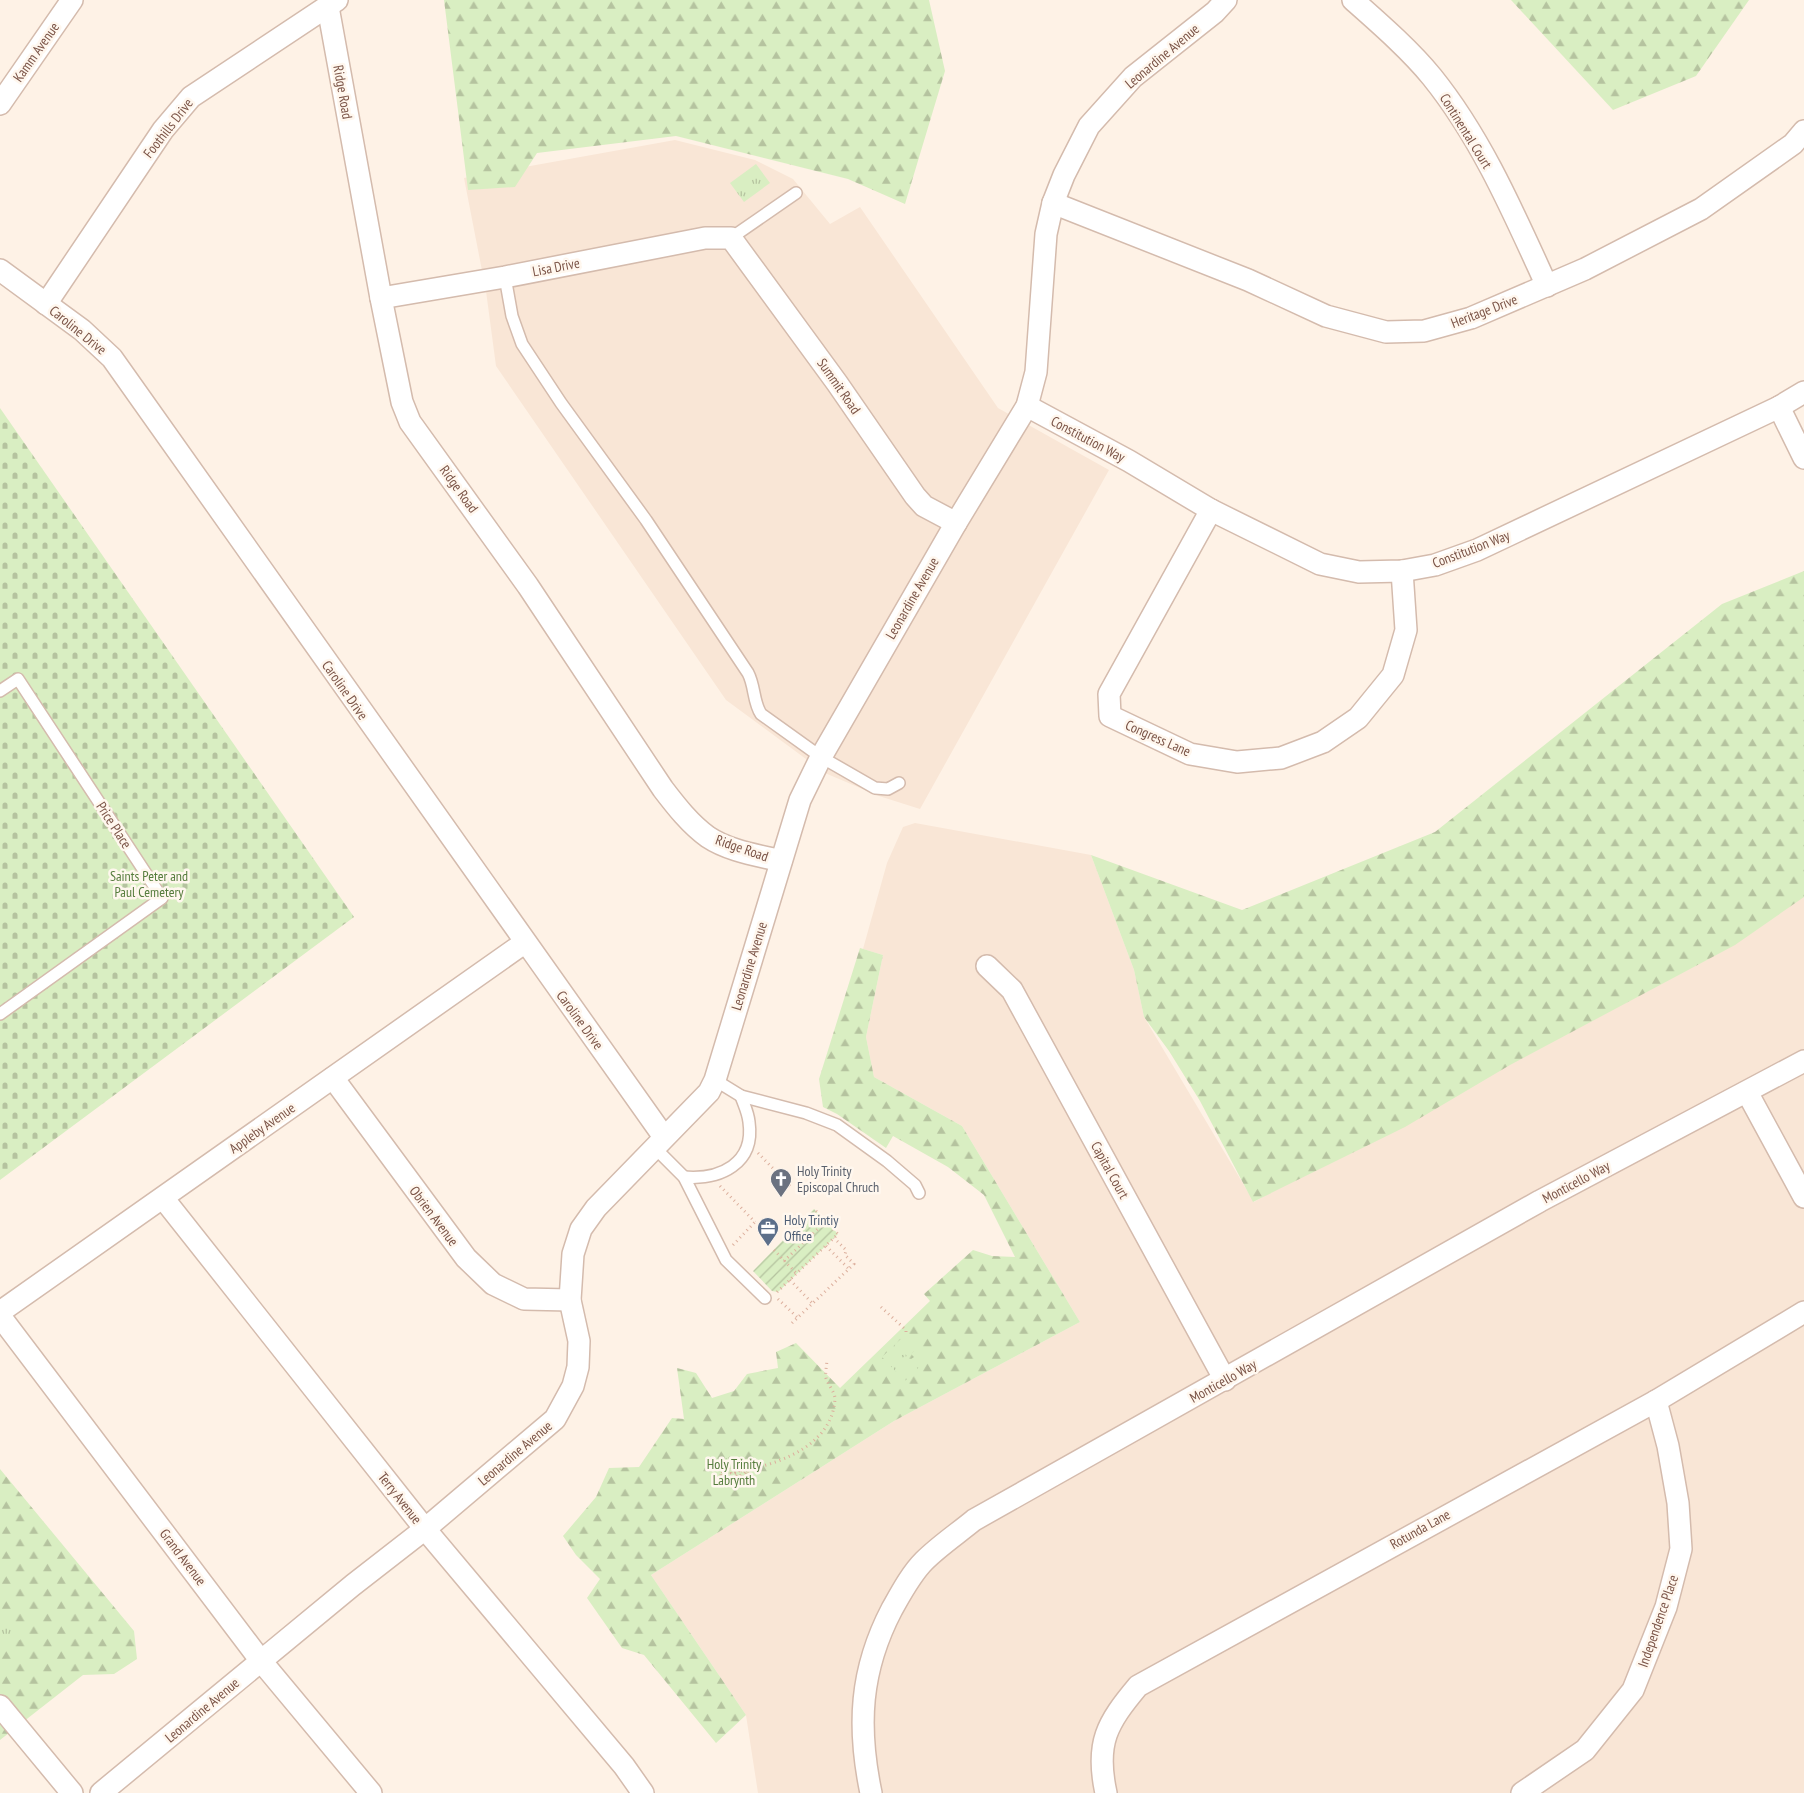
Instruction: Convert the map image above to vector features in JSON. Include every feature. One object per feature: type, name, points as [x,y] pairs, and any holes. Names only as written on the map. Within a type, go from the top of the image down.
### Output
[{"type":"street","name":"Kamm Avenue","points":[[0,104],[72,0]]},
{"type":"street","name":"Leonardine Avenue","points":[[101,1793],[425,1529],[555,1419],[573,1386],[578,1367],[579,1341],[570,1300],[573,1254],[581,1229],[596,1208],[709,1092],[800,800],[821,757],[956,522],[1027,406],[1036,372],[1046,234],[1053,204],[1089,126],[1133,77],[1215,12],[1226,0]]},
{"type":"street","name":"Continental Court","points":[[1353,0],[1432,76],[1468,130],[1510,205],[1547,286]]},
{"type":"street","name":"Ridge Road","points":[[333,3],[381,298],[402,402],[410,422],[528,586],[663,789],[685,817],[709,837],[746,853],[781,861]]},
{"type":"street","name":"Foothills Drive","points":[[46,304],[163,130],[191,97],[333,3]]},
{"type":"street","name":"Heritage Drive","points":[[1053,204],[1248,280],[1326,316],[1386,332],[1424,331],[1471,318],[1547,286],[1585,269],[1701,209],[1793,144],[1804,131]]},
{"type":"street","name":"Lisa Drive","points":[[381,298],[505,277],[705,238],[731,238]]},
{"type":"street","name":"Summit Road","points":[[731,238],[837,383],[915,496],[924,506],[956,522]]},
{"type":"street","name":"Caroline Drive","points":[[0,270],[82,330],[112,358],[524,943],[659,1142]]},
{"type":"street","name":"Constitution Way","points":[[1027,406],[1129,461],[1211,510],[1320,564],[1359,572],[1402,571],[1435,565],[1477,550],[1779,406],[1804,392]]},
{"type":"street","points":[[1779,406],[1804,458]]},
{"type":"street","name":"Congress Lane","points":[[1211,510],[1109,694],[1108,700],[1110,716],[1190,754],[1237,762],[1281,758],[1323,742],[1358,718],[1393,675],[1396,666],[1406,630],[1402,571]]},
{"type":"street","name":"Appleby Avenue","points":[[0,1314],[524,943]]},
{"type":"street","name":"Capital Court","points":[[988,966],[1012,990],[1225,1380]]},
{"type":"street","name":"Monticello Way","points":[[871,1793],[864,1750],[862,1717],[866,1675],[880,1632],[899,1596],[924,1562],[974,1520],[1540,1201],[1804,1061]]},
{"type":"street","name":"Obrien Avenue","points":[[332,1078],[466,1258],[486,1278],[493,1284],[524,1299],[570,1300]]},
{"type":"street","points":[[1747,1092],[1804,1197]]},
{"type":"street","name":"Terry Avenue","points":[[163,1198],[425,1529],[624,1766],[643,1793]]},
{"type":"street","name":"Rotunda Lane","points":[[1106,1793],[1102,1777],[1103,1741],[1114,1715],[1138,1686],[1656,1401],[1804,1312]]},
{"type":"street","name":"Grand Avenue","points":[[0,1314],[261,1661],[371,1793]]},
{"type":"street","name":"Independence Place","points":[[1522,1793],[1585,1750],[1633,1690],[1666,1606],[1681,1549],[1678,1503],[1668,1446],[1656,1401]]},
{"type":"street","points":[[0,1706],[72,1793]]},
{"type":"lane","points":[[731,238],[796,194]]},
{"type":"lane","points":[[505,277],[512,316],[522,344],[561,403],[646,520],[748,674],[753,682],[757,708],[761,714],[821,757],[875,788],[888,789],[899,783]]},
{"type":"lane","name":"Price Place","points":[[0,691],[18,679],[162,898],[0,1014]]},
{"type":"lane","points":[[714,1080],[740,1096],[806,1113],[837,1125],[887,1160],[915,1185],[919,1193]]},
{"type":"lane","points":[[684,1176],[710,1177],[729,1170],[744,1152],[749,1124],[740,1096]]},
{"type":"lane","points":[[659,1142],[684,1176],[726,1260],[771,1294]]},
{"type":"path","points":[[747,1142],[792,1188]]},
{"type":"path","points":[[710,1177],[756,1223],[730,1247],[736,1253]]},
{"type":"path","points":[[798,1318],[771,1294],[797,1274],[838,1234],[814,1209]]},
{"type":"path","points":[[784,1261],[826,1222]]},
{"type":"path","points":[[792,1324],[850,1270],[854,1264],[845,1255],[846,1250],[834,1238]]},
{"type":"path","points":[[826,1246],[850,1270]]},
{"type":"path","points":[[774,1250],[797,1274]]},
{"type":"path","points":[[790,1280],[814,1304]]},
{"type":"path","points":[[881,1307],[906,1330],[906,1336]]},
{"type":"path","points":[[732,1473],[732,1470],[737,1470],[733,1466],[739,1470],[747,1468],[746,1465],[734,1458],[725,1462],[722,1465],[720,1475],[724,1482],[728,1485],[737,1486],[744,1482],[748,1471],[743,1472],[742,1477],[736,1481],[739,1482],[746,1473],[742,1481],[730,1484],[722,1476],[729,1482],[735,1483],[728,1479],[725,1474],[725,1468],[731,1462],[724,1467],[722,1474],[722,1468],[727,1462],[739,1461],[744,1466],[733,1462],[741,1467],[733,1465],[727,1469],[727,1476],[735,1480],[741,1475],[741,1471],[789,1458],[812,1443],[828,1422],[835,1398],[826,1377],[828,1359]]},
{"type":"shaded area","points":[[675,140],[755,160],[793,179],[830,224],[860,207],[998,408],[1109,470],[920,809],[879,796],[825,773],[726,700],[496,366],[486,291],[464,178]]},
{"type":"shaded area","points":[[915,823],[1091,855],[1134,970],[1144,1017],[1254,1202],[1804,890],[1804,1793],[758,1793],[746,1715],[651,1575],[894,1421],[1080,1322],[962,1126],[874,1077],[866,1037],[883,955],[863,949],[887,863],[903,827]]},
{"type":"green space","points":[[444,0],[929,0],[945,71],[905,204],[848,179],[676,136],[537,153],[515,187],[468,190]]},
{"type":"green space","points":[[1511,0],[1749,0],[1696,76],[1613,110]]},
{"type":"green space","points":[[756,164],[770,183],[744,202],[730,183]]},
{"type":"green space","name":"Saints Peter and Paul Cemetery","points":[[0,408],[354,917],[0,1180]]},
{"type":"green space","points":[[1804,571],[1804,897],[1735,945],[1510,1065],[1405,1127],[1253,1202],[1200,1101],[1169,1051],[1144,1017],[1134,970],[1091,855],[1242,910],[1435,832],[1722,604]]},
{"type":"green space","points":[[860,948],[883,955],[866,1037],[874,1077],[962,1126],[1080,1322],[894,1421],[651,1575],[746,1715],[716,1743],[644,1655],[622,1648],[587,1598],[600,1579],[576,1555],[563,1536],[596,1497],[609,1468],[639,1467],[672,1418],[684,1419],[677,1368],[696,1373],[712,1398],[734,1391],[747,1374],[778,1368],[776,1352],[796,1343],[840,1388],[930,1301],[924,1294],[973,1250],[992,1256],[1015,1257],[984,1195],[948,1167],[893,1136],[886,1148],[837,1114],[823,1107],[819,1079]]},
{"type":"green space","points":[[814,1209],[838,1234],[778,1292],[772,1291],[753,1271],[791,1232],[795,1236],[808,1223],[804,1219]]},
{"type":"green space","points":[[905,1335],[928,1358],[905,1381],[882,1357]],"holes":[[[904,1349],[908,1353],[912,1350],[914,1351],[911,1354],[914,1357],[906,1363],[901,1358],[907,1356],[902,1351]]]},
{"type":"green space","name":"Holy Trinity Labrynth","points":[[734,1456],[740,1457],[745,1461],[749,1466],[749,1478],[745,1483],[740,1487],[734,1488],[728,1487],[723,1483],[719,1478],[718,1472],[719,1466],[723,1461],[728,1457]]},
{"type":"green space","points":[[0,1469],[134,1631],[137,1659],[114,1674],[83,1675],[0,1740]]},
{"type":"green space","points":[[0,1606],[21,1639],[0,1652]]},
{"type":"place","name":"Holy Trinity Episcopal Chruch","points":[[781,1198]]},
{"type":"place","name":"Holy Trintiy Office","points":[[768,1247]]}]
